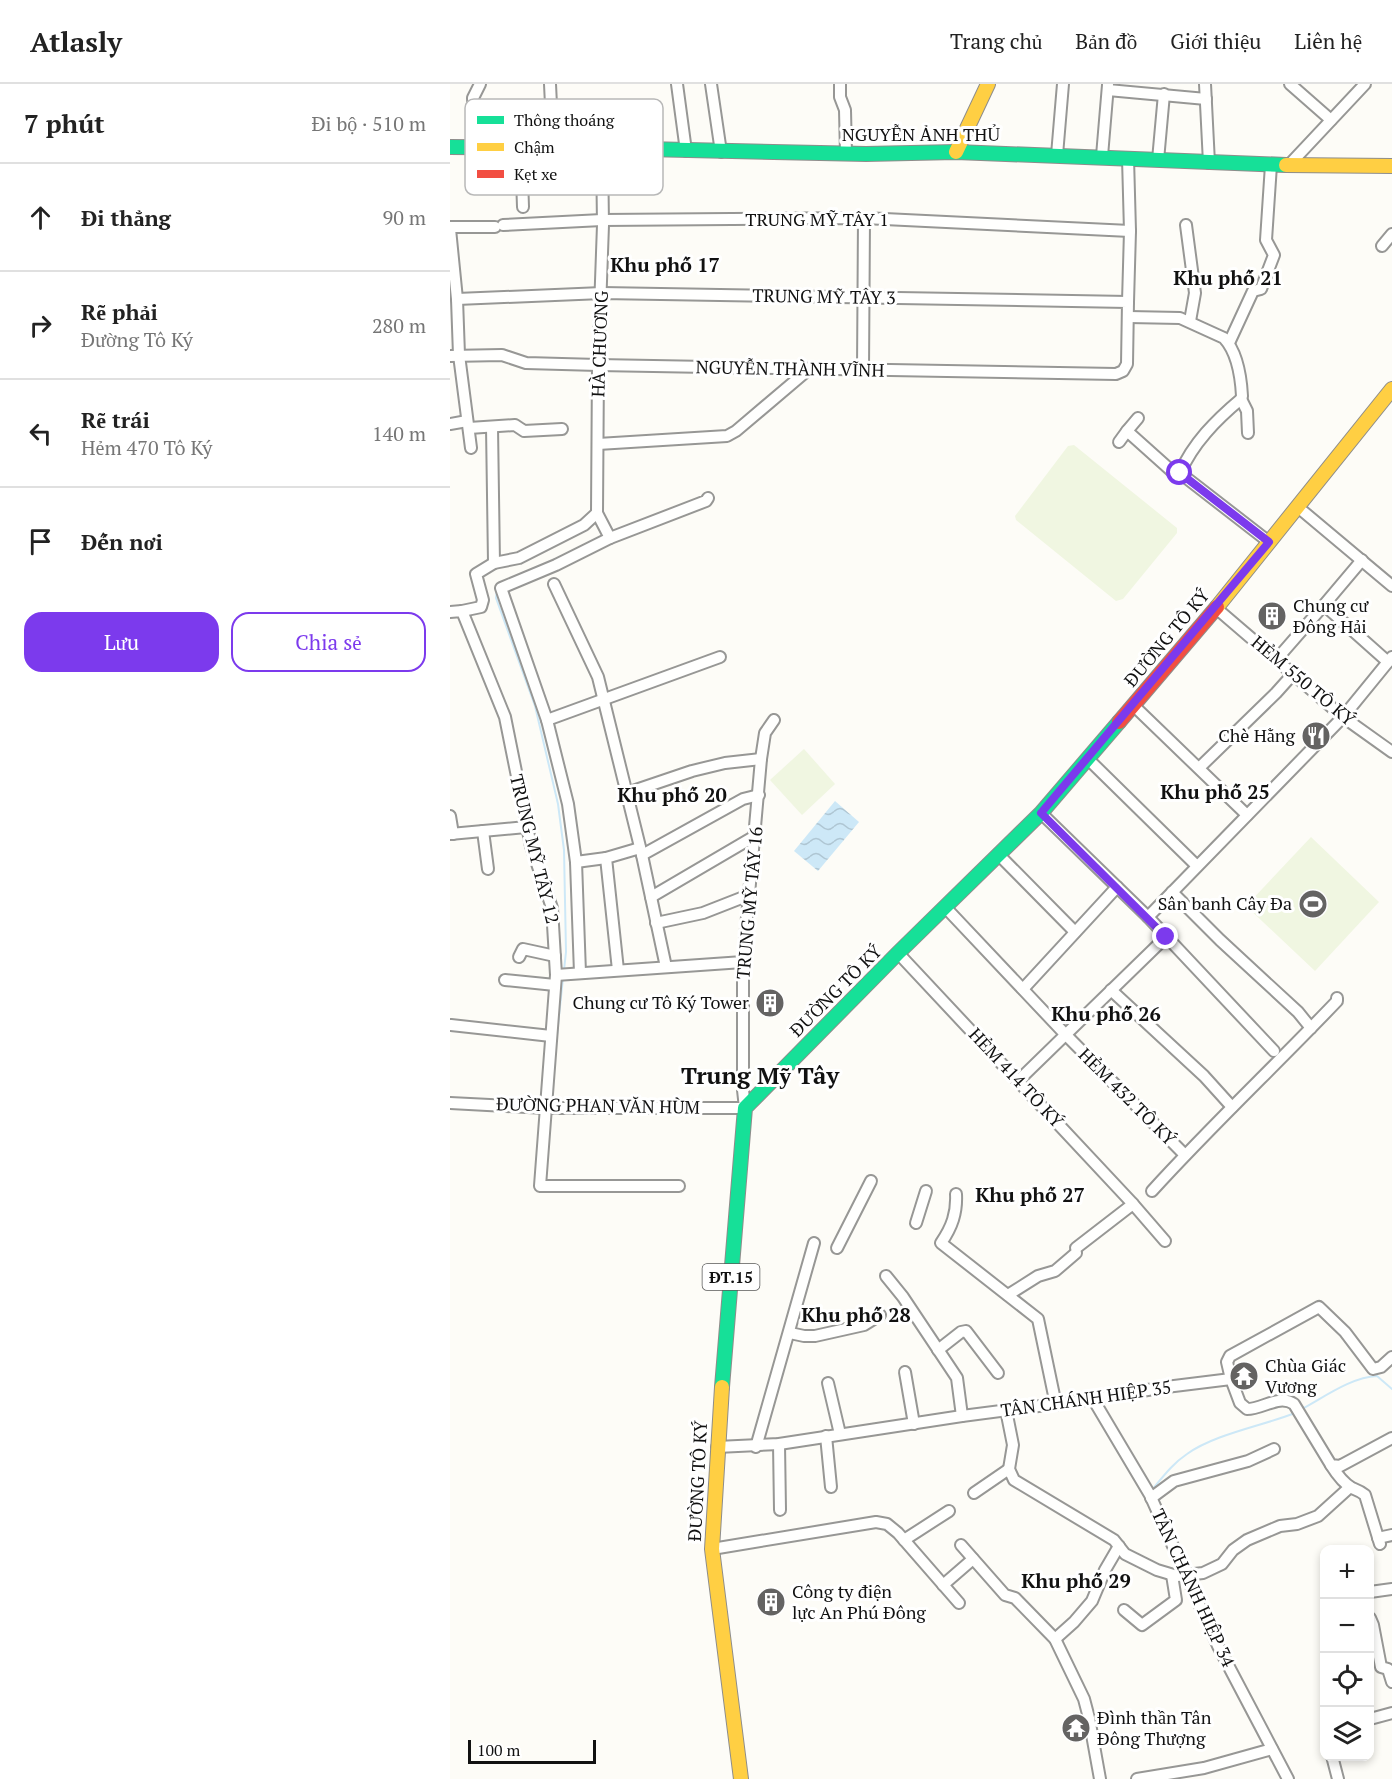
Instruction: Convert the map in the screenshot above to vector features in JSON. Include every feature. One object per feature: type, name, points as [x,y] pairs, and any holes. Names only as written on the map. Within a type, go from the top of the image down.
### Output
[{"type":"main road","points":[[956,152],[988,84]]},
{"type":"main road","name":"NGUYỄN ẢNH THỦ","points":[[663,150],[846,154],[956,152],[1102,156],[1271,165],[1392,166]]},
{"type":"main road","name":"ĐƯỜNG TÔ KÝ","points":[[741,1779],[712,1550],[717,1447],[745,1108],[1041,813],[1216,608],[1392,389]]},
{"type":"street","points":[[473,99],[480,84]]},
{"type":"street","points":[[550,84],[551,99]]},
{"type":"street","points":[[677,84],[686,151]]},
{"type":"street","points":[[711,84],[721,152]]},
{"type":"street","points":[[840,84],[840,97],[845,110],[846,154]]},
{"type":"street","points":[[1057,155],[1063,84]]},
{"type":"street","points":[[1205,84],[1209,163]]},
{"type":"street","points":[[1290,84],[1331,120]]},
{"type":"street","points":[[1289,165],[1365,84]]},
{"type":"street","points":[[1102,156],[1108,87],[1206,99]]},
{"type":"street","points":[[1158,160],[1164,94]]},
{"type":"street","points":[[1128,158],[1129,317],[1180,318],[1224,338],[1229,343],[1238,370],[1242,391],[1241,399],[1247,411],[1248,433]]},
{"type":"street","points":[[1229,343],[1253,291],[1261,289],[1264,284],[1274,255],[1266,240],[1271,165]]},
{"type":"street","points":[[523,195],[523,207]]},
{"type":"street","name":"HÀ CHƯƠNG","points":[[603,195],[597,513],[610,538]]},
{"type":"street","points":[[863,370],[864,219]]},
{"type":"street","name":"TRUNG MỸ TÂY 1","points":[[450,228],[603,220],[864,219],[1130,231]]},
{"type":"street","points":[[1186,225],[1195,293],[1190,321]]},
{"type":"street","points":[[450,228],[457,299],[455,356],[471,448]]},
{"type":"street","points":[[1382,246],[1392,234]]},
{"type":"street","name":"TRUNG MỸ TÂY 3","points":[[457,299],[602,292],[1128,302]]},
{"type":"street","name":"NGUYỄN THÀNH VĨNH","points":[[455,356],[502,355],[526,363],[598,365],[1116,374],[1123,371],[1127,364],[1129,317]]},
{"type":"street","points":[[598,444],[727,436],[736,431],[808,370]]},
{"type":"street","points":[[1180,473],[1186,459],[1216,420],[1241,399]]},
{"type":"street","points":[[1119,442],[1138,418]]},
{"type":"street","points":[[450,424],[515,425],[524,431],[562,429]]},
{"type":"street","points":[[492,426],[495,563]]},
{"type":"street","points":[[1127,431],[1174,474],[1180,473],[1269,542]]},
{"type":"street","points":[[564,976],[576,862],[568,804],[547,720],[501,588],[556,565],[610,538],[706,501],[708,498]]},
{"type":"street","points":[[1299,507],[1392,586]]},
{"type":"street","points":[[450,612],[482,607],[483,600],[476,574],[495,563],[519,558],[584,525],[597,513]]},
{"type":"street","points":[[1276,660],[1362,560]]},
{"type":"street","points":[[554,584],[598,677],[641,851],[666,967]]},
{"type":"street","points":[[1148,917],[1343,717],[1390,659],[1324,605]]},
{"type":"street","name":"HẺM 550 TÔ KÝ","points":[[1216,608],[1343,717],[1392,752]]},
{"type":"street","name":"TRUNG MỸ TÂY 12","points":[[462,611],[505,717],[526,827],[552,908],[555,956],[564,976],[551,1036],[540,1186],[679,1186]]},
{"type":"street","points":[[547,720],[720,657]]},
{"type":"street","points":[[1200,767],[1293,674]]},
{"type":"street","points":[[1133,705],[1248,815]]},
{"type":"street","name":"TRUNG MỸ TÂY 16","points":[[745,1108],[743,962],[761,759],[765,733],[774,720]]},
{"type":"street","points":[[627,793],[692,771],[726,763],[761,759]]},
{"type":"street","points":[[1088,759],[1197,867]]},
{"type":"street","points":[[576,862],[641,851],[743,799],[759,795]]},
{"type":"street","points":[[1041,813],[1148,917],[1274,1051]]},
{"type":"street","points":[[450,816],[451,834],[526,827]]},
{"type":"street","points":[[483,831],[488,869]]},
{"type":"street","points":[[651,897],[755,836]]},
{"type":"street","points":[[999,855],[1075,932]]},
{"type":"street","points":[[606,858],[618,970]]},
{"type":"street","points":[[1023,989],[1117,887]]},
{"type":"street","points":[[1172,891],[1220,940],[1298,1012],[1311,1028]]},
{"type":"street","points":[[656,923],[703,913],[749,895]]},
{"type":"street","name":"HẺM 432 TÔ KÝ","points":[[946,908],[1065,1034],[1185,1155]]},
{"type":"street","points":[[1019,1080],[1166,937]]},
{"type":"street","points":[[519,957],[523,949],[555,956]]},
{"type":"street","name":"HẺM 414 TÔ KÝ","points":[[898,953],[1019,1080],[1165,1241]]},
{"type":"street","points":[[504,980],[743,962]]},
{"type":"street","points":[[1111,990],[1204,1076],[1232,1107]]},
{"type":"street","points":[[1152,1191],[1337,1001],[1337,998]]},
{"type":"street","points":[[451,1025],[551,1036]]},
{"type":"street","name":"ĐƯỜNG PHAN VĂN HÙM","points":[[450,1103],[546,1108],[745,1108]]},
{"type":"street","points":[[837,1248],[871,1181]]},
{"type":"street","points":[[916,1223],[926,1191]]},
{"type":"street","points":[[956,1194],[956,1209],[952,1223],[941,1243],[1036,1316],[1040,1322],[1056,1404]]},
{"type":"street","points":[[1008,1295],[1038,1276],[1055,1271],[1076,1250],[1133,1204]]},
{"type":"street","points":[[756,1447],[814,1243]]},
{"type":"street","points":[[886,1276],[903,1297],[957,1377],[962,1416]]},
{"type":"street","points":[[1392,1356],[1381,1367],[1373,1369],[1345,1332],[1319,1307],[1230,1356],[1227,1362],[1240,1403],[1247,1410],[1285,1400],[1290,1401],[1300,1412],[1338,1476],[1365,1496],[1379,1541],[1392,1535]]},
{"type":"street","points":[[790,1333],[815,1336],[864,1325],[880,1315]]},
{"type":"street","points":[[938,1350],[961,1332],[966,1331],[998,1373]]},
{"type":"street","points":[[905,1372],[914,1424]]},
{"type":"street","name":"TÂN CHÁNH HIỆP 35","points":[[717,1447],[756,1447],[1093,1399],[1166,1386],[1231,1379]]},
{"type":"street","points":[[828,1383],[840,1434]]},
{"type":"street","name":"TÂN CHÁNH HIỆP 34","points":[[1093,1399],[1151,1498],[1218,1646],[1287,1779]]},
{"type":"street","points":[[1006,1410],[1013,1445],[1009,1469],[1019,1484],[1114,1540],[1125,1554],[1172,1575],[1188,1576],[1203,1573],[1222,1564],[1233,1550],[1247,1540],[1280,1526],[1297,1524],[1318,1516],[1350,1487]]},
{"type":"street","points":[[826,1436],[831,1487]]},
{"type":"street","points":[[1331,1465],[1340,1466],[1392,1437]]},
{"type":"street","points":[[778,1444],[780,1510]]},
{"type":"street","points":[[1151,1498],[1174,1481],[1248,1461],[1274,1449]]},
{"type":"street","points":[[974,1493],[1009,1469]]},
{"type":"street","points":[[904,1540],[949,1511]]},
{"type":"street","points":[[712,1550],[876,1522],[887,1524],[959,1603]]},
{"type":"street","points":[[962,1545],[1001,1591],[1015,1598],[1055,1639],[1083,1699],[1089,1718],[1100,1779]]},
{"type":"street","points":[[1055,1639],[1092,1601],[1119,1546]]},
{"type":"street","points":[[943,1585],[973,1559]]},
{"type":"street","points":[[1124,1610],[1142,1625],[1168,1607],[1176,1600],[1172,1575]]},
{"type":"street","points":[[1374,1591],[1392,1589]]},
{"type":"street","points":[[1374,1639],[1380,1667],[1388,1669],[1392,1682]]},
{"type":"street","points":[[1374,1718],[1392,1713]]},
{"type":"street","points":[[1137,1779],[1204,1768],[1272,1749]]},
{"type":"street","points":[[1333,1761],[1338,1779]]},
{"type":"green space","points":[[1074,445],[1177,528],[1177,533],[1123,599],[1116,601],[1016,520],[1015,516],[1068,446]]},
{"type":"green space","points":[[804,749],[835,784],[802,815],[770,780]]},
{"type":"green space","name":"Sân banh Cây Đa","points":[[1311,837],[1379,902],[1315,971],[1246,906]]},
{"type":"water","points":[[835,801],[859,822],[818,871],[794,851]]},
{"type":"waterway","points":[[497,589],[496,598],[535,706],[558,804],[564,850],[566,952],[564,970]]},
{"type":"waterway","points":[[557,1035],[563,978]]},
{"type":"waterway","points":[[1300,1410],[1347,1384],[1367,1377],[1377,1376],[1392,1389]]},
{"type":"waterway","points":[[1151,1491],[1177,1462],[1198,1447],[1295,1413]]},
{"type":"traffic: fast","points":[[450,147],[465,147]]},
{"type":"traffic: fast","points":[[663,149],[866,154],[956,152],[1286,165]]},
{"type":"traffic: fast","points":[[722,1387],[745,1108],[1041,813],[1119,722]]},
{"type":"traffic: slow","points":[[956,152],[988,84]]},
{"type":"traffic: slow","points":[[1286,165],[1392,166]]},
{"type":"traffic: slow","points":[[1217,607],[1392,389]]},
{"type":"traffic: slow","points":[[722,1387],[712,1549],[741,1779]]},
{"type":"traffic: jam","points":[[1119,722],[1217,607]]},
{"type":"place","name":"Chung cư Đông Hải","points":[[1272,616]]},
{"type":"place","name":"Chè Hằng","points":[[1316,736]]},
{"type":"place","name":"Sân banh Cây Đa","points":[[1313,904]]},
{"type":"place","name":"Chung cư Tô Ký Tower","points":[[770,1003]]},
{"type":"place","name":"Chùa Giác Vương","points":[[1244,1376]]},
{"type":"place","name":"Công ty điện lực An Phú Đông","points":[[771,1602]]},
{"type":"place","name":"Đình thần Tân Đông Thượng","points":[[1076,1728]]},
{"type":"district","name":"Khu phố 17","points":[[665,265]]},
{"type":"district","name":"Khu phố 21","points":[[1228,278]]},
{"type":"district","name":"Khu phố 25","points":[[1215,792]]},
{"type":"district","name":"Khu phố 20","points":[[672,795]]},
{"type":"district","name":"Khu phố 26","points":[[1106,1014]]},
{"type":"district","name":"Trung Mỹ Tây","points":[[760,1076]]},
{"type":"district","name":"Khu phố 27","points":[[1030,1195]]},
{"type":"district","name":"Khu phố 28","points":[[856,1315]]},
{"type":"district","name":"Khu phố 29","points":[[1076,1581]]},
{"type":"route","points":[[1166,937],[1041,813],[1216,608],[1269,542],[1180,473]]}]
